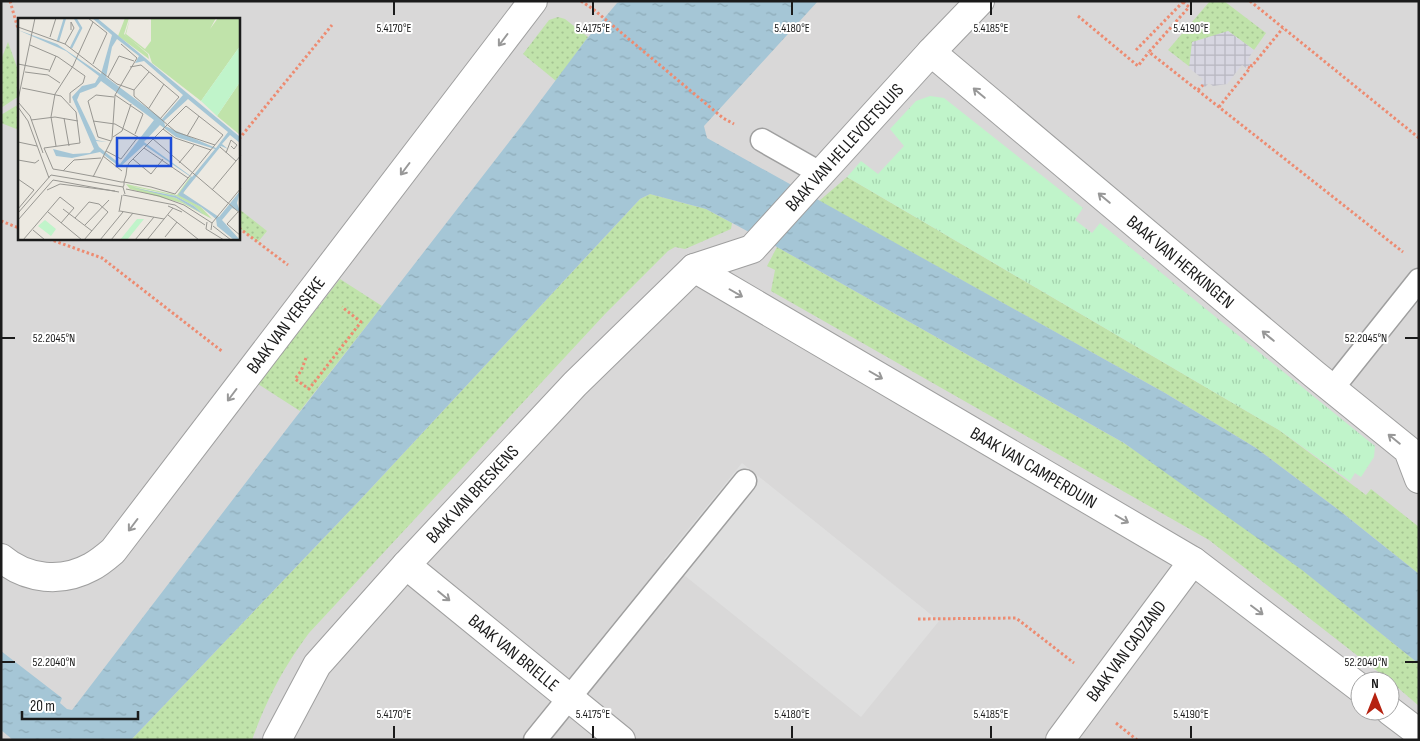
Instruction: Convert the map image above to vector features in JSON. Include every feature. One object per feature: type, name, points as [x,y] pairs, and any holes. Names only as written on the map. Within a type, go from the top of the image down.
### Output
[{"type":"street","name":"BAAK VAN YERSEKE","points":[[1,558],[12,568],[39,577],[68,577],[91,567],[113,552],[533,1]]},
{"type":"street","name":"BAAK VAN HELLEVOETSLUIS","points":[[694,268],[752,249],[931,52],[980,1]]},
{"type":"street","name":"BAAK VAN HERKINGEN","points":[[931,52],[1332,389],[1408,450],[1419,479]]},
{"type":"street","name":"BAAK VAN CAMPERDUIN","points":[[694,268],[1193,561],[1350,680]]},
{"type":"street","name":"BAAK VAN BRESKENS","points":[[277,740],[317,665],[406,565],[575,384],[694,268]]},
{"type":"street","name":"BAAK VAN CADZAND","points":[[1060,740],[1193,561]]},
{"type":"street","name":"BAAK VAN BRIELLE","points":[[406,565],[621,740]]},
{"type":"street","points":[[1400,719],[1419,733]]},
{"type":"lane","points":[[762,140],[820,173]]},
{"type":"lane","points":[[1332,389],[1419,280]]},
{"type":"lane","points":[[535,740],[745,482]]},
{"type":"path","points":[[10,1],[18,29]]},
{"type":"path","points":[[581,1],[723,118]]},
{"type":"path","points":[[1078,16],[1138,66],[1189,8],[1183,1],[1136,50]]},
{"type":"path","points":[[1250,1],[1419,138]]},
{"type":"path","points":[[240,137],[332,25]]},
{"type":"path","points":[[1218,107],[1250,68],[1249,66],[1252,66],[1283,28]]},
{"type":"path","points":[[1149,52],[1408,257]]},
{"type":"path","points":[[1198,90],[1203,85]]},
{"type":"path","points":[[1,221],[18,228]]},
{"type":"path","points":[[240,229],[361,322],[309,389],[295,379],[301,371],[307,353]]},
{"type":"path","points":[[52,240],[102,258],[250,372]]},
{"type":"path","points":[[918,619],[1016,618],[1101,684]]},
{"type":"shaded area","points":[[1,1],[1419,1],[1419,740],[1,740]]},
{"type":"shaded area","points":[[1228,31],[1254,50],[1248,59],[1252,63],[1246,68],[1242,65],[1227,84],[1213,86],[1209,83],[1205,87],[1199,83],[1203,79],[1189,68],[1192,42]]},
{"type":"shaded area","points":[[742,463],[939,621],[861,717],[664,559]]},
{"type":"green space","points":[[1210,1],[1224,1],[1266,33],[1254,50],[1228,31],[1190,67],[1168,50]]},
{"type":"green space","points":[[558,17],[565,19],[588,37],[556,81],[523,54],[549,20]]},
{"type":"green space","points":[[8,42],[18,70],[18,97],[1,108],[1,60]]},
{"type":"green space","points":[[930,96],[944,98],[1083,208],[1075,220],[1092,233],[1100,223],[1375,446],[1374,457],[1361,477],[1355,473],[1350,481],[1279,430],[847,177],[861,161],[878,174],[904,146],[890,129],[916,101]]},
{"type":"green space","points":[[18,105],[18,130],[1,123],[1,115]]},
{"type":"green space","points":[[847,177],[1279,430],[1366,495],[1371,489],[1419,527],[1419,574],[1340,511],[1256,448],[1165,393],[819,201]]},
{"type":"green space","points":[[650,194],[706,209],[732,223],[731,229],[685,249],[675,247],[668,251],[605,314],[309,633],[276,684],[252,740],[131,740],[360,500],[640,199]]},
{"type":"green space","points":[[240,210],[267,231],[258,242],[240,229]]},
{"type":"green space","points":[[777,247],[1124,443],[1256,532],[1419,664],[1419,706],[1400,690],[1400,671],[1377,671],[1209,540],[771,291],[775,270],[767,266]]},
{"type":"green space","points":[[340,279],[382,306],[300,411],[258,384]]},
{"type":"water","points":[[622,1],[818,1],[704,126],[707,138],[1165,393],[1256,448],[1340,511],[1419,574],[1419,664],[1302,570],[1124,443],[777,247],[706,209],[650,194],[640,199],[360,500],[131,740],[13,740],[1,730],[1,651],[62,698],[60,703],[67,709],[72,710],[585,41],[617,3]]}]
